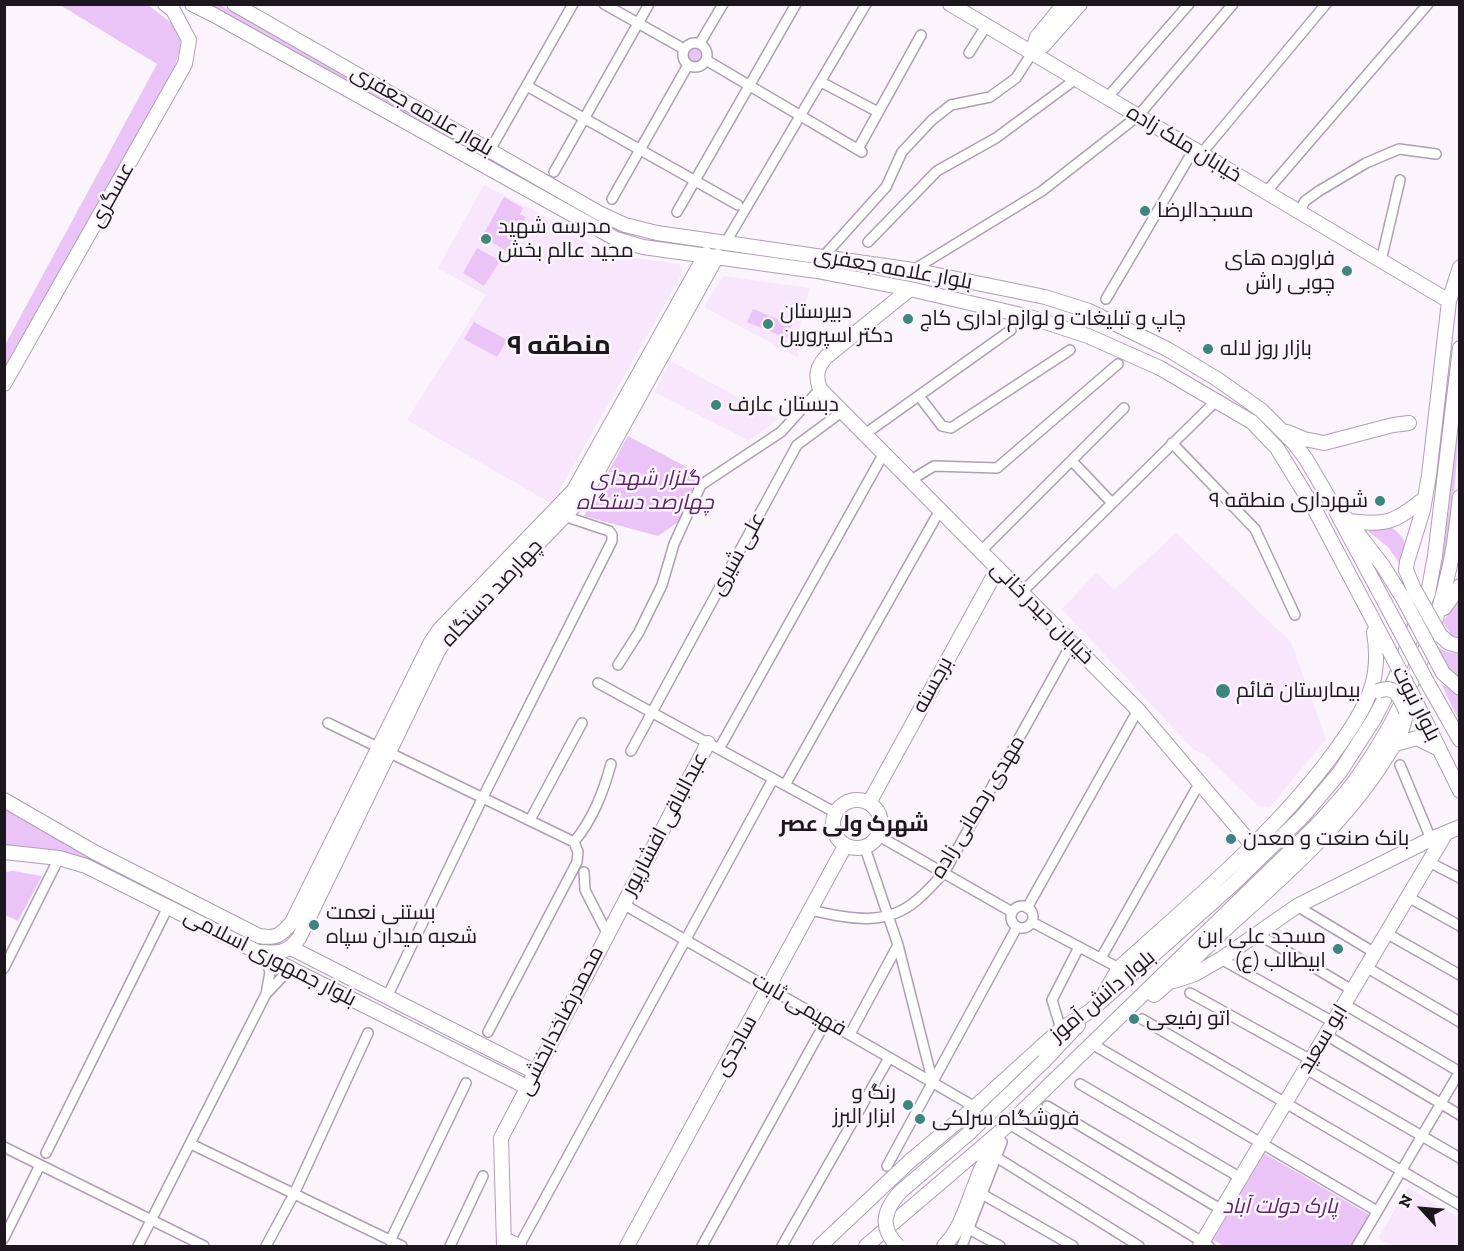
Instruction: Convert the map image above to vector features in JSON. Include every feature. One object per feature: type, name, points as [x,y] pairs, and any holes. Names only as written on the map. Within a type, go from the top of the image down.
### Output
[{"type":"main road","name":"عسگری","points":[[4,384],[185,64],[189,40],[173,10],[165,4]]},
{"type":"main road","name":"بلوار علامه جعفری","points":[[192,4],[616,239],[643,247],[817,271],[910,289],[1029,317],[1088,336],[1160,368],[1252,422],[1277,448],[1315,510],[1389,650]]},
{"type":"main road","name":"بلوار علامه جعفری","points":[[234,4],[590,208],[625,225],[657,233],[913,270],[1037,296],[1089,311],[1167,349],[1217,379],[1261,410],[1283,431],[1306,459],[1427,682]]},
{"type":"main road","name":"خیابان ملک زاده","points":[[950,4],[1449,301]]},
{"type":"main road","points":[[1032,53],[1037,38],[1064,4]]},
{"type":"main road","points":[[1032,53],[1044,45],[1080,4]]},
{"type":"main road","name":"چهارصد دستگاه","points":[[271,938],[283,933],[292,922],[445,640],[579,493],[711,255]]},
{"type":"main road","points":[[1460,267],[1449,301],[1425,498],[1406,570],[1436,632],[1449,643],[1460,646]]},
{"type":"main road","points":[[820,389],[817,372],[826,357],[910,289]]},
{"type":"main road","points":[[1029,317],[1041,309],[1041,302],[1037,296]]},
{"type":"main road","points":[[1061,327],[1055,320],[1054,313],[1059,307],[1070,305]]},
{"type":"main road","name":"بلوار دانش آموز","points":[[820,1246],[902,1169],[1061,1029],[1094,1008],[1232,885],[1303,816],[1340,772],[1374,719],[1406,652],[1429,585],[1447,468],[1460,348]]},
{"type":"main road","name":"خیابان حیدر خانی","points":[[820,389],[1138,710],[1252,846]]},
{"type":"main road","points":[[1283,431],[1324,443],[1409,423]]},
{"type":"main road","name":"بلوار دانش آموز","points":[[866,1246],[1009,1124],[1315,827],[1355,780],[1391,724],[1436,632],[1450,566],[1460,497]]},
{"type":"main road","points":[[1349,521],[1374,525],[1391,521],[1409,511],[1425,498]]},
{"type":"main road","points":[[1330,500],[1383,566],[1443,673],[1460,688]]},
{"type":"main road","name":"برجسته","points":[[869,803],[998,568]]},
{"type":"main road","points":[[1436,632],[1460,586]]},
{"type":"main road","points":[[898,1246],[888,1236],[885,1224],[887,1210],[892,1201],[916,1177],[968,1134],[1044,1061],[1094,1008],[1119,968],[1252,846],[1292,806],[1317,775],[1344,739],[1366,701],[1372,685],[1376,664],[1376,642],[1372,620]]},
{"type":"main road","name":"بلوار نبوت","points":[[1389,650],[1411,706],[1439,749],[1460,791]]},
{"type":"main road","name":"بلوار نبوت","points":[[1427,682],[1460,740]]},
{"type":"main road","points":[[1117,1019],[1128,1015],[1169,983],[1291,870],[1333,828],[1364,791],[1395,744],[1411,706],[1394,690],[1386,688],[1378,691],[1366,701]]},
{"type":"main road","points":[[1395,744],[1417,738],[1439,749]]},
{"type":"main road","name":"عبدالباقی افشارپور","points":[[623,904],[713,746]]},
{"type":"main road","name":"چهارصد دستگاه","points":[[291,948],[299,938],[385,749]]},
{"type":"main road","name":"بلوار جمهوری اسلامی","points":[[4,800],[94,852],[259,936],[271,938]]},
{"type":"main road","points":[[862,800],[869,803],[882,821],[879,836],[865,848],[845,846],[839,841],[833,828],[836,813],[847,802],[862,800]]},
{"type":"main road","points":[[1169,983],[1195,974],[1221,959],[1297,906],[1431,839],[1460,827]]},
{"type":"main road","name":"ابو سعید","points":[[1204,1245],[1222,1210],[1446,832]]},
{"type":"main road","name":"ساجدی","points":[[627,1246],[845,846]]},
{"type":"main road","name":"بلوار جمهوری اسلامی","points":[[4,852],[59,858],[86,866],[527,1087]]},
{"type":"main road","name":"محمدرضاخدابخشی","points":[[504,1243],[501,1138],[623,904]]},
{"type":"main road","points":[[261,953],[276,953],[291,948]]},
{"type":"main road","name":"بلوار جمهوری اسلامی","points":[[291,948],[535,1072]]},
{"type":"main road","points":[[944,1246],[954,1235],[963,1218],[985,1161],[1009,1124]]},
{"type":"main road","points":[[890,1246],[905,1214]]},
{"type":"main road","points":[[504,1243],[519,1246]]},
{"type":"street","points":[[490,150],[573,4]]},
{"type":"street","points":[[604,4],[684,49]]},
{"type":"street","points":[[554,172],[650,4]]},
{"type":"street","points":[[699,43],[723,4]]},
{"type":"street","points":[[677,212],[796,4]]},
{"type":"street","points":[[726,242],[866,4]]},
{"type":"street","points":[[1107,98],[1189,4]]},
{"type":"street","points":[[913,270],[1042,191],[1138,116],[1233,4]]},
{"type":"street","points":[[1106,299],[1197,152],[1326,4]]},
{"type":"street","points":[[1266,192],[1428,4]]},
{"type":"street","points":[[969,53],[986,26]]},
{"type":"street","points":[[706,60],[860,151],[878,112],[921,35]]},
{"type":"street","points":[[692,42],[699,43],[705,48],[706,60],[700,66],[688,65],[683,58],[684,49],[692,42]]},
{"type":"street","points":[[823,257],[886,187],[902,152],[932,120],[951,105],[990,97],[1016,78],[1032,53]]},
{"type":"street","points":[[612,199],[688,65]]},
{"type":"street","points":[[868,242],[937,171],[996,138],[1076,79]]},
{"type":"street","points":[[821,82],[878,112]]},
{"type":"street","points":[[527,86],[738,205]]},
{"type":"street","points":[[1299,212],[1305,201],[1319,191],[1366,163],[1399,149],[1436,154]]},
{"type":"street","points":[[1381,261],[1400,180]]},
{"type":"street","points":[[865,434],[1011,330]]},
{"type":"street","points":[[919,396],[942,426],[951,428],[1070,350]]},
{"type":"street","points":[[911,480],[934,466],[997,468],[1118,364]]},
{"type":"street","points":[[618,665],[639,633],[662,585],[674,544],[701,486],[781,432],[820,389]]},
{"type":"street","points":[[1022,592],[1217,400]]},
{"type":"street","points":[[981,551],[1124,408]]},
{"type":"street","name":"علی شیری","points":[[632,751],[651,712],[797,446],[843,411]]},
{"type":"street","points":[[1172,443],[1255,529],[1295,615]]},
{"type":"street","points":[[713,746],[884,453]]},
{"type":"street","points":[[1072,461],[1112,503]]},
{"type":"street","points":[[785,785],[940,510]]},
{"type":"street","points":[[387,997],[483,797],[612,541],[609,531],[560,514]]},
{"type":"street","name":"مهدی رحمانی زاده","points":[[810,910],[851,919],[887,917],[916,902],[944,873],[1072,643]]},
{"type":"street","points":[[598,683],[836,813]]},
{"type":"street","points":[[1027,908],[1138,710]]},
{"type":"street","points":[[328,723],[574,842],[578,852],[577,862],[488,1032]]},
{"type":"street","points":[[530,820],[582,723]]},
{"type":"street","points":[[574,842],[588,826],[603,792],[611,764]]},
{"type":"street","points":[[1400,765],[1431,839]]},
{"type":"street","points":[[519,1246],[774,779]]},
{"type":"street","points":[[1101,958],[1200,782]]},
{"type":"street","points":[[879,836],[1012,912]]},
{"type":"street","points":[[865,848],[898,945],[933,1083]]},
{"type":"street","points":[[4,968],[59,858]]},
{"type":"street","points":[[1428,862],[1460,878]]},
{"type":"street","points":[[584,872],[585,890],[607,933]]},
{"type":"street","points":[[1408,897],[1460,926]]},
{"type":"street","name":"فهیمی ثابت","points":[[623,904],[975,1107]]},
{"type":"street","points":[[1297,906],[1375,952]]},
{"type":"street","points":[[46,1153],[168,907]]},
{"type":"street","points":[[1019,907],[1027,908],[1032,914],[1032,922],[1025,928],[1017,927],[1012,921],[1012,912],[1019,907]]},
{"type":"street","points":[[1032,922],[1119,968]]},
{"type":"street","points":[[887,1166],[1017,927]]},
{"type":"street","points":[[1256,933],[1352,990]]},
{"type":"street","points":[[1386,933],[1460,975]]},
{"type":"street","points":[[850,1034],[898,945]]},
{"type":"street","points":[[1061,1029],[1052,1000],[1079,947]]},
{"type":"street","points":[[138,1246],[266,994],[270,972],[261,953]]},
{"type":"street","points":[[1221,959],[1333,1022]]},
{"type":"street","points":[[1366,967],[1460,1022]]},
{"type":"street","points":[[266,994],[284,975],[298,971]]},
{"type":"street","points":[[1190,993],[1460,1158]]},
{"type":"street","points":[[1344,1004],[1459,1071],[1377,1211],[1362,1245]]},
{"type":"street","points":[[1142,1019],[1460,1205]]},
{"type":"street","points":[[702,1246],[826,1021]]},
{"type":"street","points":[[266,1246],[294,1194],[368,1033]]},
{"type":"street","points":[[1326,1035],[1460,1115]]},
{"type":"street","points":[[1092,1044],[1377,1211]]},
{"type":"street","points":[[782,1246],[889,1058]]},
{"type":"street","points":[[390,1241],[466,1083]]},
{"type":"street","points":[[1080,1084],[1241,1178]]},
{"type":"street","points":[[1047,1106],[1222,1210]]},
{"type":"street","points":[[962,1246],[1009,1124],[1204,1245]]},
{"type":"street","points":[[191,1144],[402,1246]]},
{"type":"street","points":[[4,1147],[204,1246]]},
{"type":"street","points":[[996,1156],[1139,1246]]},
{"type":"street","points":[[4,1238],[40,1165]]},
{"type":"street","points":[[450,1246],[483,1176]]},
{"type":"street","points":[[982,1194],[1073,1246]]},
{"type":"street","points":[[969,1229],[1000,1246]]},
{"type":"shaded area","points":[[484,185],[533,210],[608,254],[679,264],[683,272],[552,504],[407,420],[486,295],[438,268]]},
{"type":"shaded area","name":"دبیرستان دکتر اسپرورین","points":[[723,276],[810,288],[796,342],[799,358],[704,307]]},
{"type":"shaded area","name":"دبستان عارف","points":[[671,361],[778,419],[749,441],[654,392]]},
{"type":"shaded area","name":"بیمارستان قائم","points":[[1176,533],[1291,642],[1326,739],[1270,807],[1258,806],[1204,754],[1194,750],[1062,609],[1097,572],[1114,590]]},
{"type":"shaded area","points":[[1408,1188],[1459,1218],[1459,1246],[1392,1246],[1378,1238]]},
{"type":"green space","points":[[60,5],[148,5],[178,28],[181,46],[174,69],[5,372],[5,345],[157,64]]},
{"type":"green space","points":[[209,5],[220,5],[627,231],[626,236]]},
{"type":"green space","points":[[694,43],[702,46],[705,54],[702,62],[694,65],[686,62],[683,54],[686,46]]},
{"type":"green space","points":[[504,197],[523,208],[520,214],[526,217],[507,251],[482,237]]},
{"type":"green space","points":[[477,248],[500,261],[484,286],[463,273]]},
{"type":"green space","points":[[753,309],[792,325],[786,338],[747,322]]},
{"type":"green space","points":[[474,322],[507,340],[497,357],[464,339]]},
{"type":"green space","points":[[1459,384],[1454,491],[1447,543],[1436,596],[1432,593],[1449,510]]},
{"type":"green space","name":"گلزار شهدای چهارصد دستگاه","points":[[628,436],[698,473],[681,520],[658,536],[584,516]]},
{"type":"green space","points":[[1391,527],[1401,536],[1405,544],[1402,567],[1388,547],[1368,531]]},
{"type":"green space","points":[[1459,597],[1459,637],[1452,636],[1443,622]]},
{"type":"green space","points":[[1437,646],[1446,652],[1459,654],[1459,678],[1444,662]]},
{"type":"green space","points":[[1441,684],[1459,693],[1459,718],[1458,718]]},
{"type":"green space","points":[[4,805],[263,942],[271,950],[259,949],[88,862],[5,849]]},
{"type":"green space","points":[[13,871],[42,876],[18,921],[5,915],[5,872]]},
{"type":"green space","name":"پارک دولت آباد","points":[[1264,1153],[1371,1216],[1353,1246],[1224,1246],[1213,1240]]},
{"type":"place","name":"مسجدالرضا","points":[[1145,211]]},
{"type":"place","name":"مدرسه شهید مجید عالم بخش","points":[[486,239]]},
{"type":"place","name":"فراورده های چوبی راش","points":[[1347,271]]},
{"type":"place","name":"چاپ و تبلیغات و لوازم اداری کاج","points":[[908,319]]},
{"type":"place","name":"دبیرستان دکتر اسپرورین","points":[[768,324]]},
{"type":"place","name":"بازار روز لاله","points":[[1208,349]]},
{"type":"place","name":"دبستان عارف","points":[[716,405]]},
{"type":"place","name":"شهرداری منطقه ۹","points":[[1380,501]]},
{"type":"place","name":"بیمارستان قائم","points":[[1223,691]]},
{"type":"place","name":"بانک صنعت و معدن","points":[[1231,839]]},
{"type":"place","name":"بستنی نعمت شعبه میدان سپاه","points":[[314,925]]},
{"type":"place","name":"مسجد علی ابن ابیطالب (ع)","points":[[1338,949]]},
{"type":"place","name":"اتو رفیعی","points":[[1134,1019]]},
{"type":"place","name":"رنگ و ابزار البرز","points":[[908,1105]]},
{"type":"place","name":"فروشگاه سرلکی","points":[[920,1119]]},
{"type":"district","name":"منطقه ۹","points":[[559,346]]},
{"type":"district","name":"شهرک ولی عصر","points":[[854,825]]}]
